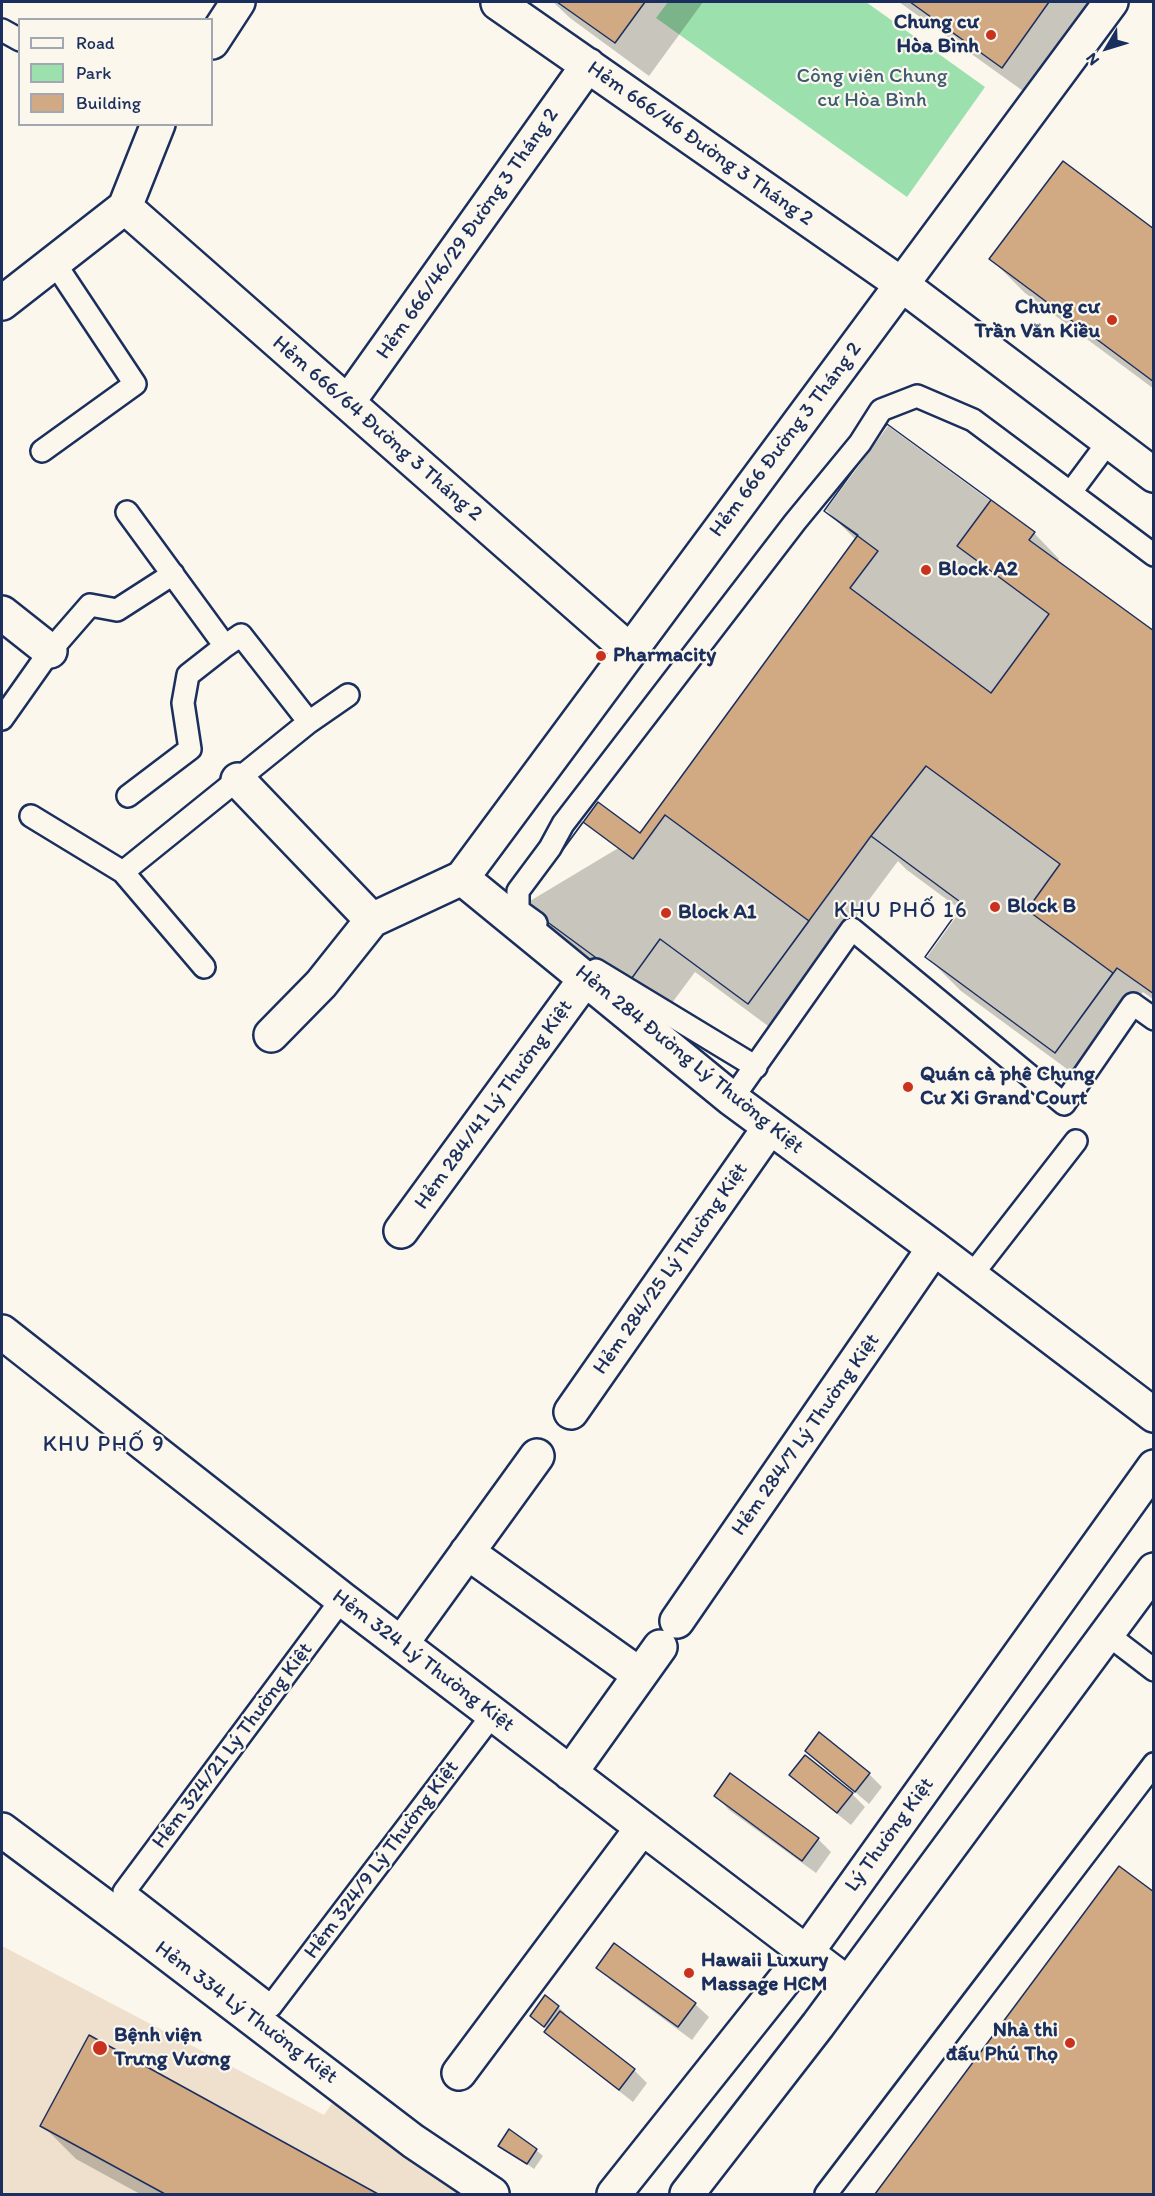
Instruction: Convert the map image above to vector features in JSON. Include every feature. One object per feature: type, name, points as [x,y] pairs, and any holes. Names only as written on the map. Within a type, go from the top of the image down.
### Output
[{"type":"street","points":[[213,40],[238,2]]},
{"type":"street","name":"Hẻm 666/46 Đường 3 Tháng 2","points":[[499,2],[901,284],[1154,475]]},
{"type":"street","name":"Hẻm 666 Đường 3 Tháng 2","points":[[462,878],[1111,2]]},
{"type":"street","name":"Hẻm 666/46/29 Đường 3 Tháng 2","points":[[348,402],[588,65]]},
{"type":"street","points":[[2,303],[125,207],[157,126]]},
{"type":"street","name":"Hẻm 666/64 Đường 3 Tháng 2","points":[[125,207],[630,651]]},
{"type":"street","points":[[2,613],[50,651]]},
{"type":"street","points":[[238,780],[372,920]]},
{"type":"street","points":[[271,1035],[321,984],[372,920],[462,878]]},
{"type":"street","name":"Hẻm 284 Đường Lý Thường Kiệt","points":[[462,878],[732,1098],[1154,1415]]},
{"type":"street","name":"Hẻm 284/41 Lý Thường Kiệt","points":[[401,1231],[586,978]]},
{"type":"street","name":"Hẻm 284/25 Lý Thường Kiệt","points":[[571,1412],[770,1127]]},
{"type":"street","name":"Hẻm 284/7 Lý Thường Kiệt","points":[[570,1773],[669,1634],[934,1248]]},
{"type":"street","name":"Hẻm 324 Lý Thường Kiệt","points":[[2,1332],[342,1599],[848,1984]]},
{"type":"street","points":[[401,1644],[537,1456]]},
{"type":"street","name":"Lý Thường Kiệt","points":[[614,2194],[806,1953],[1154,1467]]},
{"type":"street","points":[[467,1552],[640,1675]]},
{"type":"street","points":[[687,2194],[848,1984],[1107,1634],[1151,1580]]},
{"type":"street","points":[[459,2073],[642,1828]]},
{"type":"street","name":"Hẻm 334 Lý Thường Kiệt","points":[[2,1830],[413,2141],[492,2194]]},
{"type":"lane","points":[[2,30],[18,39]]},
{"type":"lane","points":[[42,451],[135,384],[54,262]]},
{"type":"lane","points":[[756,1067],[605,976],[518,910],[518,891],[550,848],[563,824],[788,531],[860,443],[881,410],[917,396],[973,420],[1154,555]]},
{"type":"lane","points":[[1071,492],[1109,441]]},
{"type":"lane","points":[[127,512],[225,646]]},
{"type":"lane","points":[[2,719],[50,651],[90,605],[117,610],[173,574]]},
{"type":"lane","points":[[128,796],[190,749],[183,703],[188,675],[241,635],[309,722]]},
{"type":"lane","points":[[123,872],[309,722],[348,694]]},
{"type":"lane","points":[[31,816],[123,872],[204,967]]},
{"type":"lane","points":[[732,1098],[852,928],[1064,1104],[1133,1005],[1154,1019]]},
{"type":"lane","points":[[971,1276],[1076,1141]]},
{"type":"lane","name":"Hẻm 324/21 Lý Thường Kiệt","points":[[271,2006],[124,1892],[342,1599]]},
{"type":"lane","points":[[1107,1634],[1154,1670]]},
{"type":"lane","name":"Hẻm 324/9 Lý Thường Kiệt","points":[[271,2006],[493,1714]]},
{"type":"lane","points":[[826,2194],[1154,1764]]},
{"type":"shaded area","name":"Bệnh viện Trưng Vương","points":[[2,1946],[324,2115],[337,2096],[477,2194],[2,2194]]},
{"type":"green space","name":"Công viên Chung cư Hòa Bình","points":[[668,2],[866,2],[985,87],[907,197],[656,18]]},
{"type":"building","points":[[557,2],[645,2],[615,43]]},
{"type":"building","name":"Chung cư Hòa Bình","points":[[910,2],[1049,2],[1002,68]]},
{"type":"building","name":"Chung cư Trần Văn Kiều","points":[[1063,161],[1154,229],[1154,382],[989,259]]},
{"type":"building","name":"Block A2","points":[[887,424],[991,500],[957,546],[1049,614],[991,693],[850,588],[878,551],[824,511]]},
{"type":"building","points":[[887,424],[1035,532],[1029,540],[1154,631],[1154,994],[1117,968],[1055,1053],[925,957],[963,904],[871,836],[748,1004],[660,939],[629,982],[523,904],[598,802],[640,833],[858,535],[824,511]]},
{"type":"building","name":"Block B","points":[[926,766],[1060,864],[1027,910],[1113,973],[1055,1053],[925,957],[963,904],[871,836]]},
{"type":"building","name":"Block A1","points":[[665,815],[809,921],[748,1004],[660,939],[629,982],[523,904],[583,822],[633,859]]},
{"type":"building","points":[[819,1732],[870,1773],[855,1792],[805,1751]]},
{"type":"building","points":[[805,1755],[853,1793],[837,1813],[789,1775]]},
{"type":"building","points":[[730,1773],[819,1838],[802,1861],[714,1796]]},
{"type":"building","name":"Nhà thi đấu Phú Thọ","points":[[1119,1866],[1154,1892],[1154,2194],[875,2194]]},
{"type":"building","points":[[614,1943],[696,2003],[678,2027],[596,1968]]},
{"type":"building","points":[[545,1995],[559,2006],[544,2027],[530,2016]]},
{"type":"building","points":[[560,2011],[635,2069],[619,2090],[544,2032]]},
{"type":"building","points":[[89,2035],[378,2194],[165,2194],[40,2126]]},
{"type":"building","points":[[509,2129],[537,2149],[527,2164],[498,2146]]},
{"type":"place","name":"Chung cư Hòa Bình","points":[[991,35]]},
{"type":"place","name":"Chung cư Trần Văn Kiều","points":[[1112,320]]},
{"type":"place","name":"Block A2","points":[[926,570]]},
{"type":"place","name":"Pharmacity","points":[[601,656]]},
{"type":"place","name":"Block B","points":[[995,907]]},
{"type":"place","name":"Block A1","points":[[666,913]]},
{"type":"place","name":"Quán cà phê Chung Cư Xi Grand Court","points":[[908,1087]]},
{"type":"place","name":"Hawaii Luxury Massage HCM","points":[[689,1973]]},
{"type":"place","name":"Nhà thi đấu Phú Thọ","points":[[1070,2043]]},
{"type":"place","name":"Bệnh viện Trưng Vương","points":[[100,2048]]},
{"type":"district","name":"KHU PHỐ 16","points":[[901,911]]},
{"type":"district","name":"KHU PHỐ 9","points":[[104,1445]]}]
